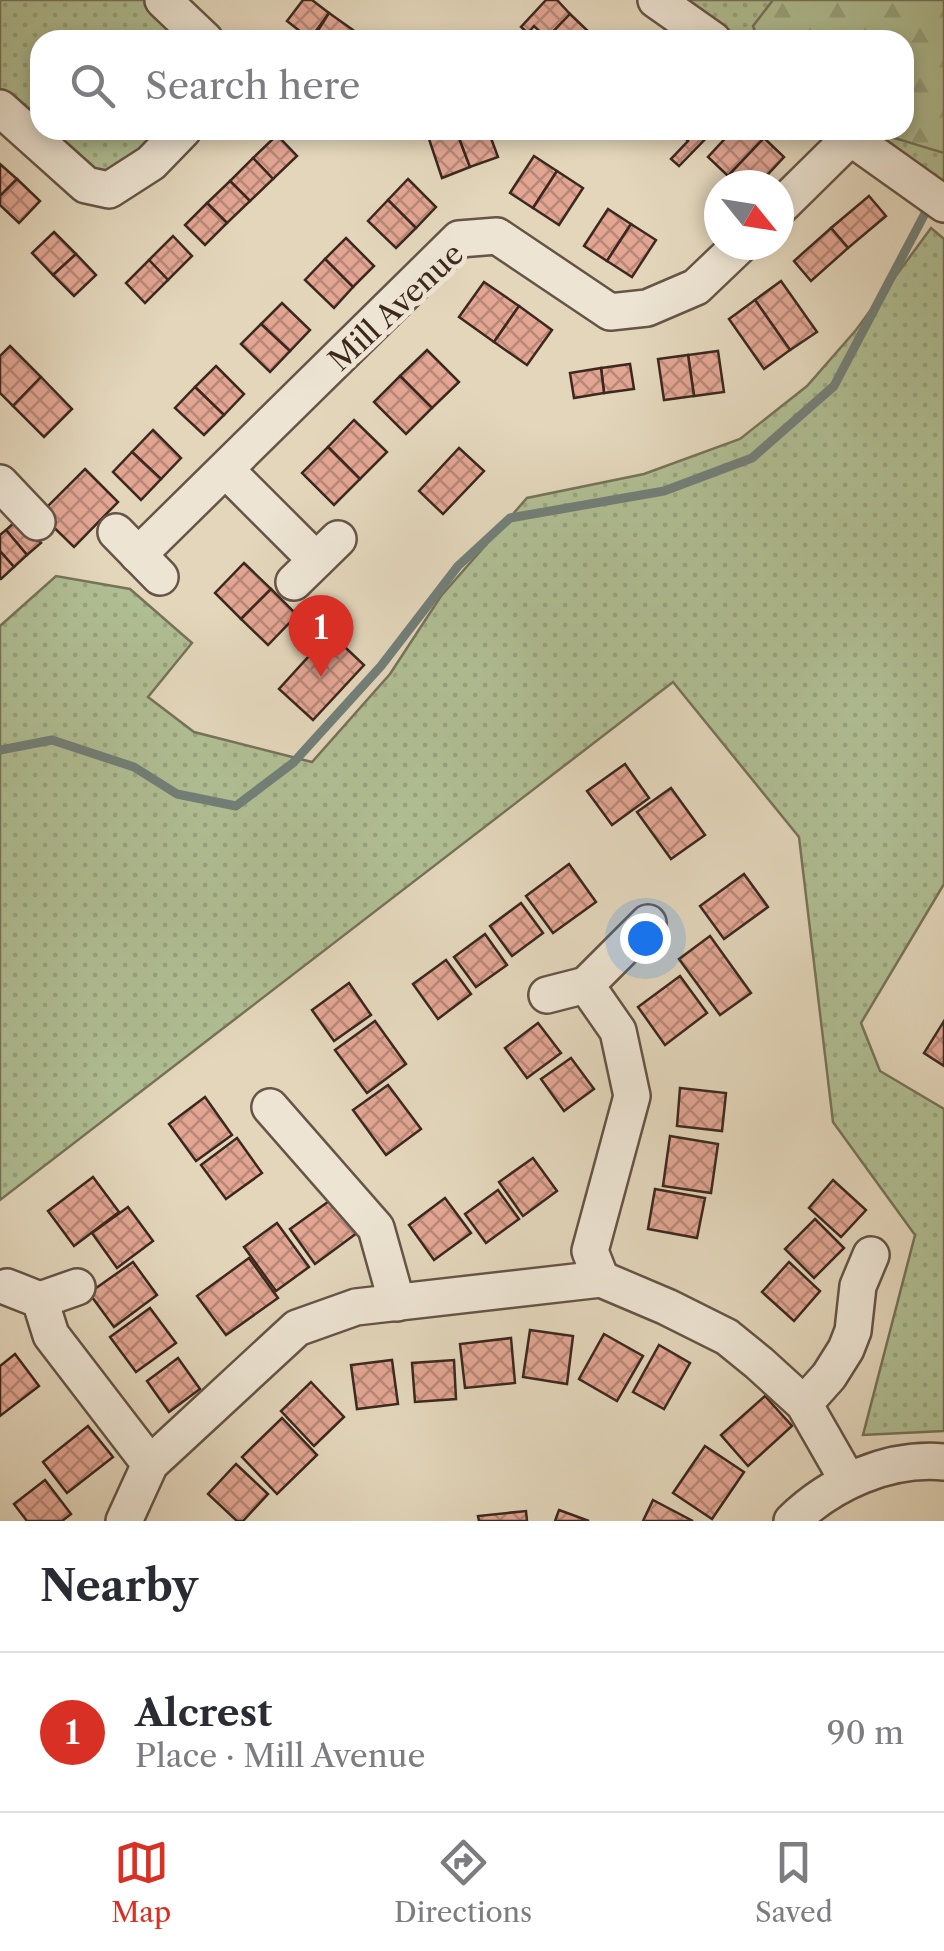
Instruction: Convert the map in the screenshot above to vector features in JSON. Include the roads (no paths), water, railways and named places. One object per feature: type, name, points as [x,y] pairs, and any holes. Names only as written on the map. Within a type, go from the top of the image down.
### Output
[{"type":"street","points":[[163,0],[194,30]]},
{"type":"street","points":[[656,0],[699,30]]},
{"type":"street","points":[[0,108],[30,135]]},
{"type":"street","points":[[36,140],[86,185],[109,190],[151,163],[173,140]]},
{"type":"street","points":[[794,191],[841,140]]},
{"type":"street","points":[[854,140],[931,194]]},
{"type":"street","name":"Mill Avenue","points":[[138,555],[459,239],[497,236],[610,312],[648,308],[696,286],[724,260]]},
{"type":"street","points":[[227,471],[316,560]]},
{"type":"street","points":[[0,483],[37,522]]},
{"type":"street","points":[[548,995],[586,985],[648,923]]},
{"type":"street","points":[[586,985],[618,1031],[632,1096],[590,1251],[601,1279]]},
{"type":"street","points":[[270,1107],[376,1228],[397,1303]]},
{"type":"street","points":[[804,1404],[846,1349],[858,1286],[871,1254]]},
{"type":"street","points":[[124,1521],[150,1464],[297,1328],[356,1307],[601,1279],[727,1337],[804,1404],[848,1481]]},
{"type":"street","points":[[7,1287],[40,1300],[77,1287]]},
{"type":"street","points":[[40,1300],[52,1334],[150,1464]]},
{"type":"street","points":[[792,1521],[811,1503],[848,1481],[892,1465],[944,1462]]},
{"type":"waterway","points":[[0,750],[52,740],[134,767],[177,794],[236,806],[293,763],[381,666],[458,566],[510,518],[664,491],[752,458],[834,386],[931,202]]},
{"type":"place","name":"Alcrest","points":[[321,677]]}]
